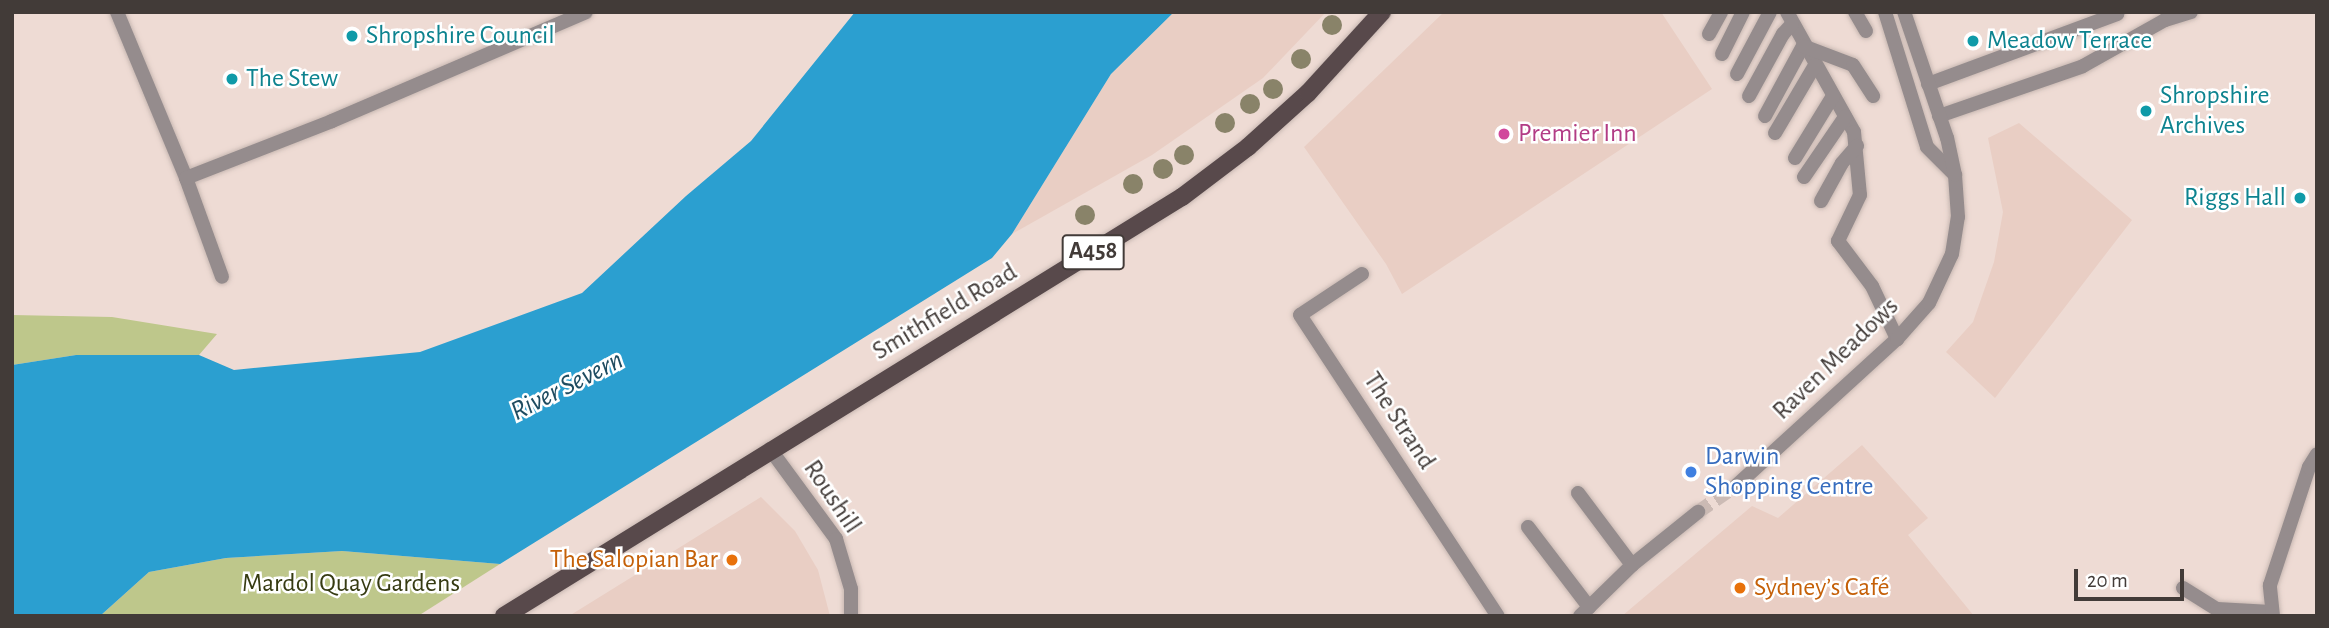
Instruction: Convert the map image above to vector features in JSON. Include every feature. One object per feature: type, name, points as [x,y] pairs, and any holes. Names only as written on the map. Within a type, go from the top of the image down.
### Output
[{"type":"main road","name":"Smithfield Road","points":[[504,616],[770,449],[1182,197],[1248,147],[1308,93],[1382,12]]},
{"type":"street","points":[[117,12],[186,178],[222,277]]},
{"type":"street","points":[[186,178],[355,112],[586,12]]},
{"type":"street","points":[[1709,34],[1721,12]]},
{"type":"street","points":[[1722,54],[1742,12]]},
{"type":"street","points":[[1737,74],[1770,12]]},
{"type":"street","points":[[1855,12],[1866,31]]},
{"type":"street","points":[[1885,12],[1927,147],[1955,175]]},
{"type":"street","name":"Raven Meadows","points":[[1737,485],[1897,340],[1929,303],[1952,254],[1958,217],[1955,175],[1939,116],[1904,12]]},
{"type":"street","points":[[1939,116],[2083,66],[2165,20],[2191,12]]},
{"type":"street","points":[[1928,84],[2116,14]]},
{"type":"street","points":[[1789,18],[1845,117],[1857,146],[1860,195],[1838,241],[1872,286],[1897,340]]},
{"type":"street","points":[[1749,96],[1789,18]]},
{"type":"street","points":[[1803,46],[1853,65],[1873,96]]},
{"type":"street","points":[[1765,116],[1803,46]]},
{"type":"street","points":[[1775,133],[1815,65]]},
{"type":"street","points":[[1795,158],[1833,96]]},
{"type":"street","points":[[1804,177],[1845,117]]},
{"type":"street","points":[[1821,201],[1842,163],[1857,146]]},
{"type":"street","name":"The Strand","points":[[1362,274],[1300,315],[1498,616]]},
{"type":"street","name":"Roushill","points":[[770,449],[836,540],[851,589],[851,616]]},
{"type":"street","points":[[2183,588],[2217,609],[2272,614],[2270,585],[2309,467],[2317,454]]},
{"type":"street","points":[[1578,493],[1632,565]]},
{"type":"street","points":[[1528,527],[1584,611],[1632,565],[1698,512]]},
{"type":"shaded area","points":[[1174,12],[1326,12],[1263,78],[1152,155],[1012,234],[1111,74]]},
{"type":"shaded area","points":[[1444,12],[1661,12],[1712,89],[1402,294],[1386,264],[1304,147]]},
{"type":"shaded area","points":[[2019,123],[2132,220],[1995,398],[1946,352],[1973,322],[1994,262],[2003,212],[1988,138]]},
{"type":"shaded area","name":"Darwin Shopping Centre","points":[[1862,445],[1928,518],[1908,535],[1974,616],[1622,616],[1752,506],[1778,518]]},
{"type":"shaded area","points":[[761,497],[795,531],[818,570],[830,616],[569,616]]},
{"type":"green space","points":[[12,315],[112,317],[217,334],[199,355],[76,355],[12,365]]},
{"type":"green space","name":"Mardol Quay Gardens","points":[[342,551],[500,564],[418,616],[100,616],[149,572],[226,558]]},
{"type":"water","name":"River Severn","points":[[855,12],[1174,12],[1111,74],[1012,234],[992,258],[500,564],[342,551],[226,558],[149,572],[100,616],[12,616],[12,365],[76,355],[199,355],[234,370],[420,352],[582,293],[686,196],[751,141]]},
{"type":"tunnel","points":[[1698,512],[1737,485]]},
{"type":"place","name":"Shropshire Council","points":[[352,36]]},
{"type":"place","name":"Meadow Terrace","points":[[1973,41]]},
{"type":"place","name":"The Stew","points":[[232,79]]},
{"type":"place","name":"Shropshire Archives","points":[[2146,111]]},
{"type":"place","name":"Premier Inn","points":[[1504,134]]},
{"type":"place","name":"Riggs Hall","points":[[2300,198]]},
{"type":"place","name":"Darwin Shopping Centre","points":[[1691,472]]},
{"type":"place","name":"The Salopian Bar","points":[[732,560]]},
{"type":"place","name":"Sydney’s Café","points":[[1740,588]]}]
